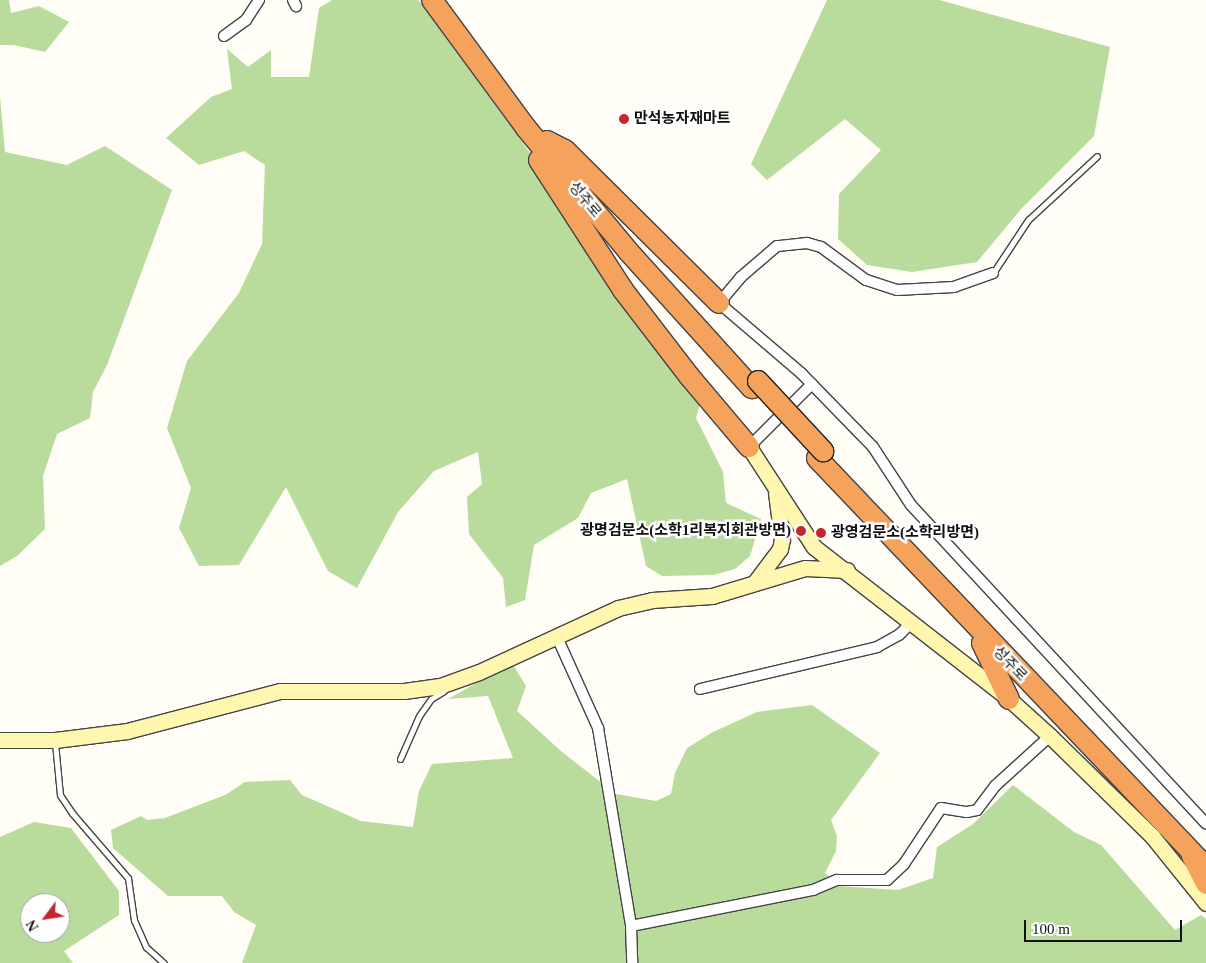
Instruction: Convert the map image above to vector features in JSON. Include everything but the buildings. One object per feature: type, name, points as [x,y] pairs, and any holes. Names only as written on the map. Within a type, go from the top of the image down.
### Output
[{"type":"highway","name":"성주로","points":[[432,0],[526,128],[628,251],[755,385]]},
{"type":"highway","name":"성주로","points":[[445,0],[547,141],[604,212],[755,385]]},
{"type":"highway","points":[[526,128],[532,148],[605,265],[663,344],[748,447]]},
{"type":"highway","points":[[547,141],[565,150],[719,303]]},
{"type":"highway","points":[[755,385],[820,454]]},
{"type":"highway","name":"성주로","points":[[820,454],[975,627],[1206,867]]},
{"type":"highway","name":"성주로","points":[[820,454],[1206,855]]},
{"type":"highway","points":[[975,627],[1009,699]]},
{"type":"highway","points":[[1188,847],[1206,884]]},
{"type":"street","points":[[224,36],[246,20],[259,0]]},
{"type":"street","points":[[993,273],[954,287],[897,290],[866,280],[821,247],[807,243],[777,246],[741,277],[719,303],[812,384],[873,447],[911,505],[1206,824]]},
{"type":"street","points":[[812,384],[748,447],[814,547],[847,570],[1009,699],[1050,736],[1152,836],[1206,903]]},
{"type":"street","points":[[754,582],[780,549],[782,539],[776,489]]},
{"type":"street","points":[[0,740],[55,740],[127,731],[280,691],[404,691],[462,679],[618,608],[652,600],[712,596],[805,568],[847,570]]},
{"type":"street","points":[[700,689],[877,647],[899,635],[912,622]]},
{"type":"street","points":[[557,637],[598,728],[631,926],[632,963]]},
{"type":"street","points":[[631,926],[813,890],[837,880],[887,880],[904,864],[941,808],[967,812],[977,810],[996,786],[1050,736]]},
{"type":"lane","points":[[993,273],[1028,220],[1097,156]]},
{"type":"lane","points":[[400,758],[419,716],[431,699],[462,679]]},
{"type":"lane","points":[[55,740],[60,795],[72,813],[128,878],[134,920],[146,947],[164,963]]},
{"type":"green space","points":[[0,0],[9,0],[11,13],[39,6],[69,22],[45,52],[14,45],[0,45]]},
{"type":"green space","points":[[332,0],[418,0],[580,221],[702,397],[696,418],[723,472],[726,503],[761,519],[750,556],[735,569],[713,575],[662,576],[646,566],[627,479],[591,493],[578,518],[534,545],[525,600],[506,607],[503,578],[469,534],[467,497],[482,484],[478,452],[434,471],[398,512],[357,588],[328,571],[286,487],[239,565],[199,566],[179,528],[191,488],[167,428],[187,361],[239,293],[262,244],[265,165],[244,151],[199,165],[166,138],[211,97],[232,89],[227,49],[248,67],[271,50],[271,77],[309,77],[319,8]]},
{"type":"green space","points":[[827,0],[939,0],[1110,47],[1094,136],[1022,208],[977,262],[912,272],[867,265],[838,239],[839,194],[881,150],[845,119],[767,180],[751,164]]},
{"type":"green space","points":[[0,96],[5,152],[67,165],[105,146],[172,190],[107,365],[93,392],[90,418],[57,434],[43,476],[45,529],[17,556],[0,566]]},
{"type":"green space","points":[[512,663],[526,686],[517,711],[562,752],[616,794],[656,801],[671,794],[675,773],[687,748],[713,732],[757,712],[812,705],[880,753],[831,820],[837,836],[836,851],[825,873],[839,886],[898,890],[933,878],[937,847],[973,824],[1013,785],[1074,832],[1101,845],[1175,930],[1201,915],[1206,919],[1206,963],[242,963],[256,925],[234,912],[222,896],[168,896],[113,848],[111,830],[141,816],[147,820],[165,818],[225,795],[245,782],[290,780],[302,795],[361,821],[413,827],[419,791],[432,764],[513,758],[488,696],[448,699]]},
{"type":"green space","points":[[34,822],[71,828],[119,891],[119,915],[64,951],[73,963],[0,963],[0,837]]},
{"type":"place","name":"만석농자재마트","points":[[624,119]]},
{"type":"place","name":"광명검문소(소학1리복지회관방면)","points":[[801,531]]},
{"type":"place","name":"광영검문소(소학리방면)","points":[[821,533]]}]
